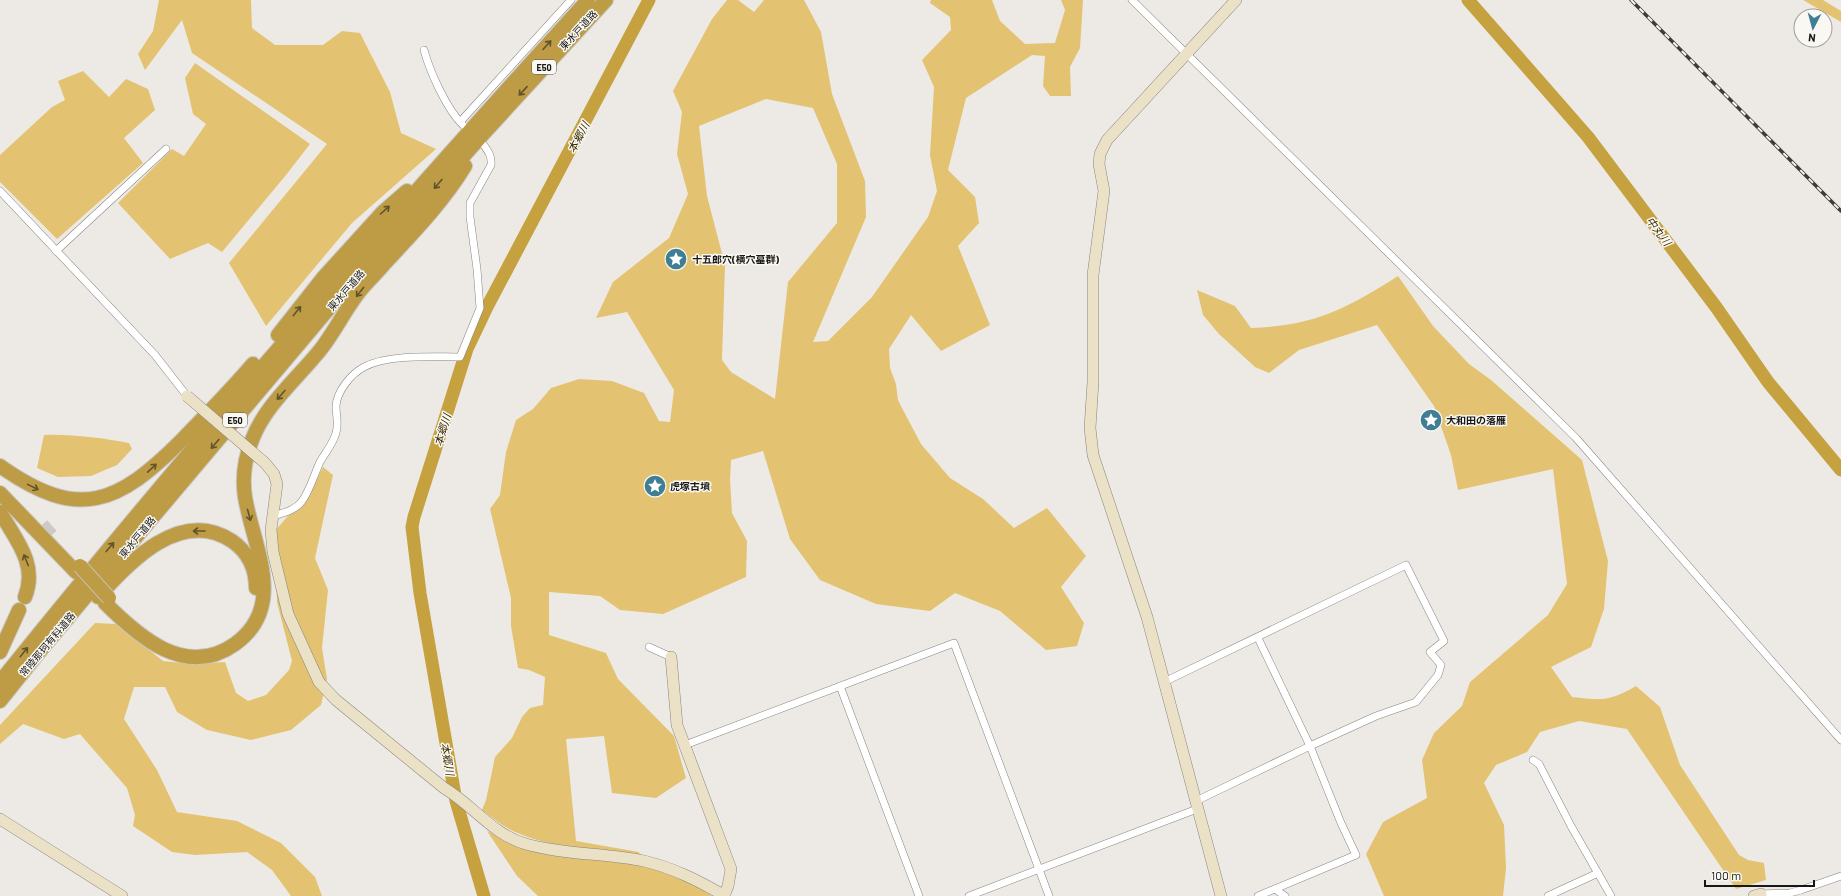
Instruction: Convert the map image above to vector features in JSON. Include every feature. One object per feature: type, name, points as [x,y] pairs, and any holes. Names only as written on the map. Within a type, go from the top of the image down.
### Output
[{"type":"highway","name":"東水戸道路","points":[[95,587],[341,294],[473,131],[588,0]]},
{"type":"highway","name":"東水戸道路","points":[[80,572],[439,165],[606,0]]},
{"type":"highway","points":[[0,492],[144,638],[168,652],[193,657],[216,654],[236,643],[248,631],[257,618],[263,600],[264,590],[260,554],[248,509],[244,486],[246,461],[252,440],[258,427],[273,405],[322,348],[359,292],[431,211],[462,170],[473,131]]},
{"type":"highway","points":[[0,466],[29,485],[51,494],[68,498],[87,499],[107,496],[132,484],[148,472],[219,402],[281,332],[323,278],[382,212],[439,165]]},
{"type":"highway","points":[[0,481],[42,525]]},
{"type":"highway","points":[[0,512],[28,566],[29,584],[0,652]]},
{"type":"highway","points":[[0,704],[126,567],[147,549],[167,538],[187,532],[197,531],[218,533],[241,548],[253,568],[256,581],[253,610],[242,628],[226,642],[206,649],[182,649],[158,640],[107,600]]},
{"type":"highway","points":[[52,536],[80,572]]},
{"type":"highway","name":"常陸那珂有料道路","points":[[0,682],[80,572]]},
{"type":"highway","name":"常陸那珂有料道路","points":[[0,701],[95,587]]},
{"type":"street","points":[[473,131],[571,0]]},
{"type":"street","points":[[1132,0],[1576,438],[1841,740]]},
{"type":"street","points":[[1221,896],[1147,617],[1108,504],[1093,455],[1090,428],[1093,382],[1092,299],[1093,275],[1104,191],[1099,164],[1102,148],[1107,140],[1236,0]]},
{"type":"street","points":[[273,516],[288,511],[302,502],[320,462],[337,432],[338,398],[340,391],[355,374],[372,364],[386,361],[420,357],[460,356],[480,308],[477,269],[470,217],[470,202],[491,165],[492,159],[473,131],[454,116],[427,62],[424,50]]},
{"type":"street","points":[[56,251],[166,148]]},
{"type":"street","points":[[0,191],[155,355],[187,396],[265,463],[274,474],[277,484],[271,530],[273,552],[288,614],[319,682],[336,700],[460,798],[493,827],[507,836],[526,844],[643,861],[683,873],[724,896],[728,886],[730,869],[677,725],[671,657],[650,647]]},
{"type":"street","points":[[969,896],[1039,870],[1197,805],[1310,746],[1376,716],[1416,702],[1438,675],[1441,665],[1430,652],[1444,642],[1406,565],[1258,638],[1164,682]]},
{"type":"street","points":[[1258,638],[1310,746],[1341,823],[1356,855],[1258,896]]},
{"type":"street","points":[[685,745],[954,643],[1049,896]]},
{"type":"street","points":[[840,686],[919,896]]},
{"type":"street","points":[[1533,760],[1539,764],[1611,896]]},
{"type":"street","points":[[0,819],[122,896]]},
{"type":"street","points":[[1548,896],[1598,873]]},
{"type":"street","points":[[1758,895],[1790,893],[1841,876]]},
{"type":"street","points":[[1275,890],[1285,896]]},
{"type":"shaded area","points":[[159,0],[251,0],[252,28],[275,45],[323,45],[342,31],[360,33],[390,92],[401,133],[436,149],[352,223],[266,326],[229,263],[327,144],[192,53],[182,20],[145,70],[138,54],[153,31]]},
{"type":"shaded area","points":[[727,0],[738,0],[754,12],[764,0],[804,0],[821,32],[832,94],[865,181],[866,217],[813,342],[828,341],[872,297],[928,217],[937,191],[930,155],[934,87],[922,60],[951,30],[950,17],[930,3],[931,0],[992,0],[1000,21],[1025,44],[1055,43],[1065,10],[1061,0],[1083,0],[1080,48],[1070,67],[1071,96],[1050,96],[1043,86],[1045,56],[1032,55],[966,98],[948,170],[975,197],[979,223],[958,246],[990,325],[941,351],[911,315],[889,349],[890,368],[896,384],[898,400],[921,444],[950,478],[983,499],[1014,528],[1047,508],[1086,556],[1061,587],[1084,623],[1077,646],[1046,650],[1000,611],[955,593],[930,611],[876,604],[820,580],[790,539],[763,451],[731,460],[730,479],[732,513],[747,541],[746,577],[663,614],[620,610],[600,596],[549,592],[549,635],[606,653],[618,679],[674,736],[686,778],[656,798],[612,793],[604,736],[566,739],[576,841],[639,852],[641,858],[564,847],[534,839],[500,824],[482,810],[486,800],[495,757],[512,738],[522,717],[530,708],[543,705],[545,677],[529,670],[518,668],[511,626],[511,598],[490,509],[500,495],[506,452],[516,420],[533,409],[551,388],[579,379],[612,381],[644,393],[659,421],[670,422],[674,390],[627,312],[596,318],[613,282],[669,238],[688,194],[677,154],[682,112],[673,91],[712,19]],"holes":[[[766,99],[813,108],[837,164],[837,223],[788,282],[775,399],[731,372],[722,360],[725,265],[707,196],[699,126]]]},
{"type":"shaded area","points":[[1803,0],[1823,0],[1841,11],[1841,22],[1833,17],[1833,8],[1817,8]]},
{"type":"shaded area","points":[[195,63],[310,144],[222,252],[208,243],[170,259],[118,203],[172,149],[184,156],[206,124],[193,114],[185,78]]},
{"type":"shaded area","points":[[83,71],[109,97],[126,79],[148,89],[155,110],[124,138],[143,163],[57,239],[0,182],[0,155],[52,107],[65,100],[58,81]]},
{"type":"shaded area","points":[[1398,276],[1433,326],[1469,364],[1491,380],[1582,460],[1608,561],[1604,609],[1591,647],[1551,667],[1572,697],[1605,699],[1619,695],[1636,686],[1660,707],[1680,765],[1739,855],[1748,860],[1764,863],[1766,880],[1736,889],[1627,729],[1579,721],[1540,732],[1527,752],[1496,765],[1484,783],[1504,825],[1506,868],[1503,896],[1384,896],[1366,854],[1383,822],[1427,798],[1422,760],[1434,733],[1462,706],[1470,682],[1548,615],[1567,584],[1553,469],[1458,490],[1451,455],[1434,406],[1377,325],[1299,350],[1269,373],[1255,367],[1219,334],[1203,315],[1197,290],[1235,306],[1251,328],[1273,327],[1293,324],[1329,314],[1362,298]]},
{"type":"shaded area","points":[[44,435],[76,436],[118,441],[129,443],[132,449],[117,465],[91,476],[58,477],[37,468]]},
{"type":"shaded area","points":[[323,467],[333,475],[315,558],[328,590],[322,648],[327,679],[321,705],[291,730],[251,740],[207,730],[177,712],[165,687],[134,687],[124,719],[157,770],[177,812],[237,821],[281,843],[315,877],[322,896],[291,896],[272,870],[247,852],[195,855],[172,852],[133,826],[135,815],[127,788],[80,734],[64,739],[23,724],[0,744],[0,725],[95,623],[117,624],[163,661],[192,664],[225,662],[236,693],[248,701],[266,695],[289,670],[292,661],[277,602],[275,531],[287,517],[307,500]]},
{"type":"shaded area","points":[[487,831],[521,848],[641,865],[680,876],[712,896],[538,896],[517,876]]},
{"type":"waterway","name":"本郷川","points":[[484,896],[456,801],[420,593],[412,527],[467,349],[487,307],[649,0]]},
{"type":"waterway","name":"中丸川","points":[[1468,0],[1588,137],[1716,307],[1768,382],[1841,470]]},
{"type":"tunnel","points":[[42,525],[52,536]]},
{"type":"railway","points":[[1631,0],[1841,211]]},
{"type":"place","name":"十五郎穴(横穴墓群)","points":[[676,259]]},
{"type":"place","name":"大和田の落雁","points":[[1431,420]]},
{"type":"place","name":"虎塚古墳","points":[[655,486]]}]
